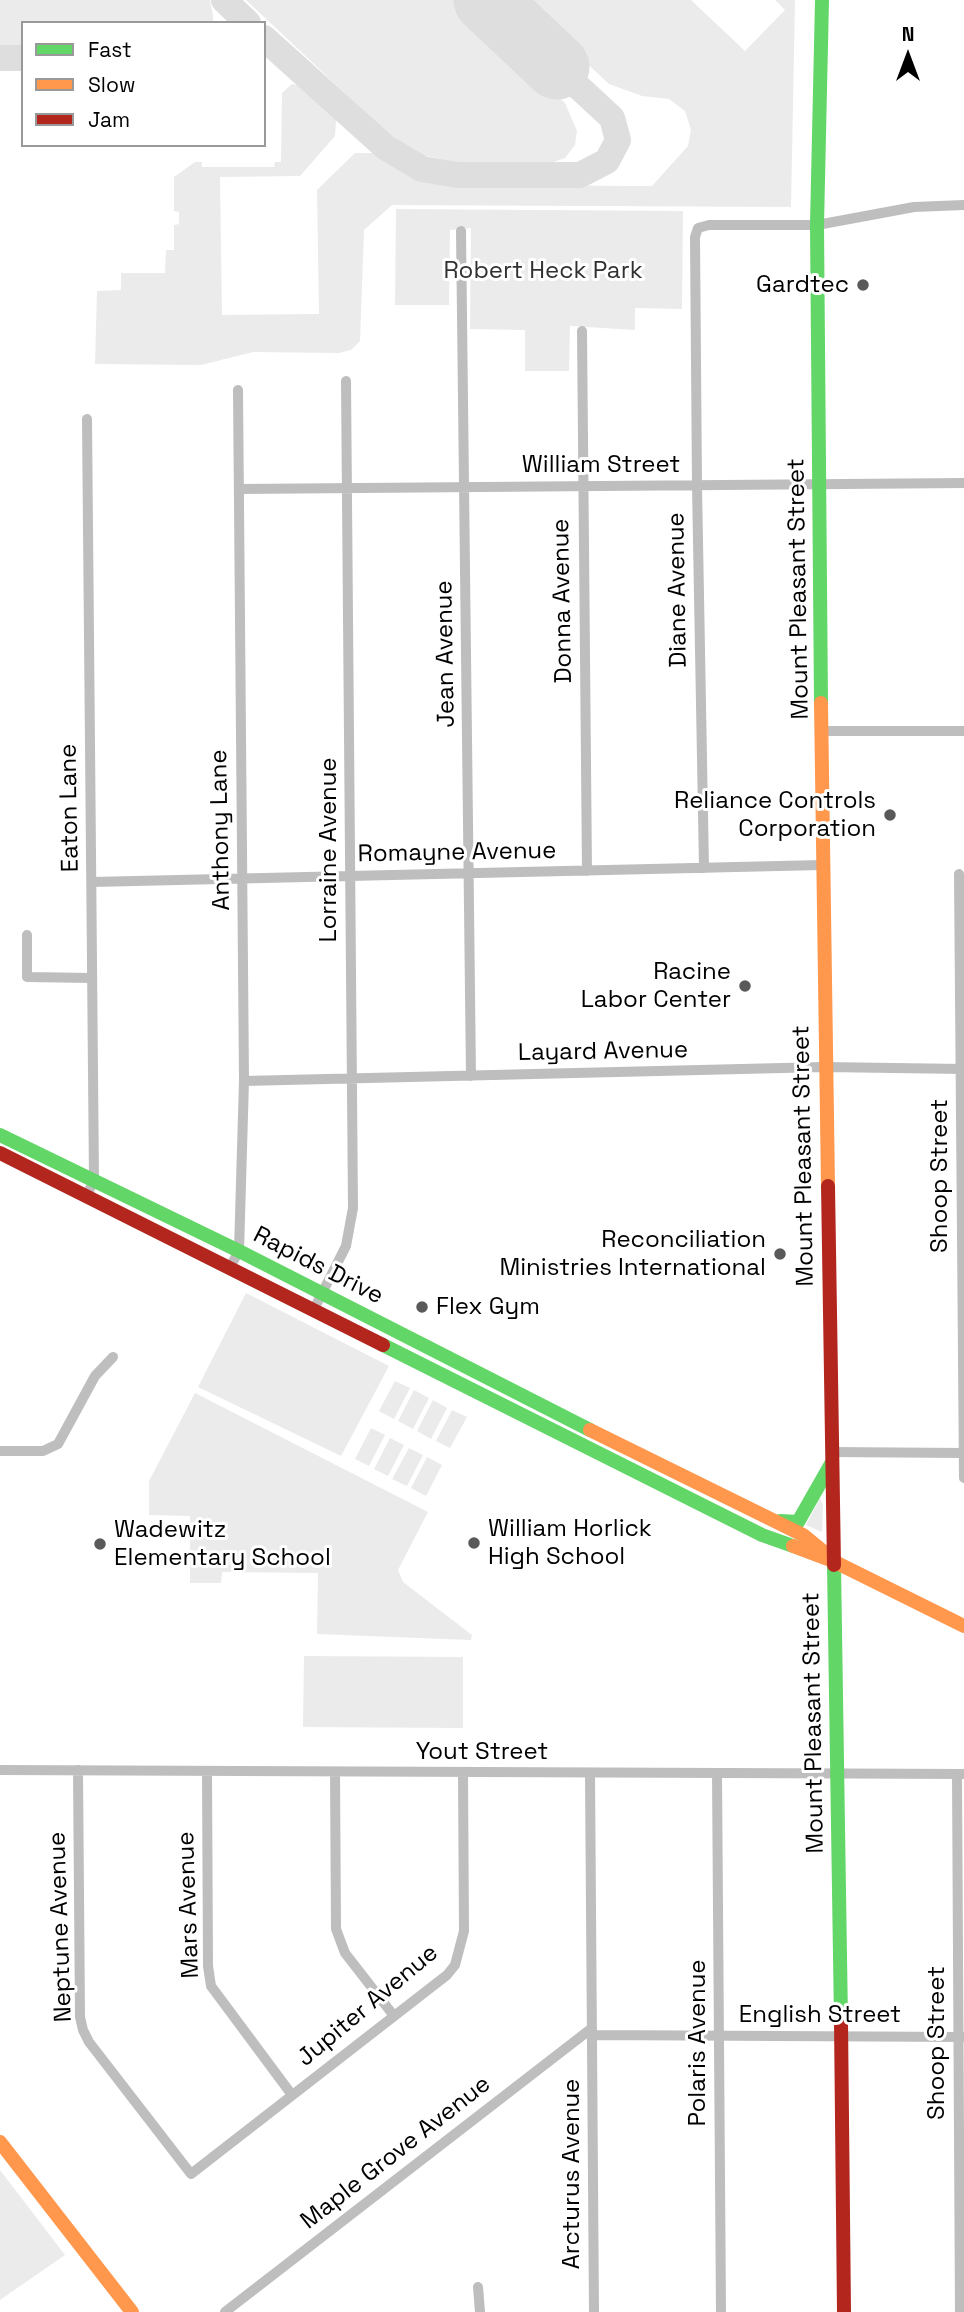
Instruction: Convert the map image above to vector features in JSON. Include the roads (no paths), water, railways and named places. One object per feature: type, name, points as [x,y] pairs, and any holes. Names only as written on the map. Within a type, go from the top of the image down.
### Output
[{"type":"street","name":"Mount Pleasant Street","points":[[822,0],[817,225],[822,866],[838,1773],[844,2312]]},
{"type":"street","points":[[817,225],[914,207],[964,205]]},
{"type":"street","name":"Diane Avenue","points":[[704,868],[695,237],[698,228],[709,225],[817,225]]},
{"type":"street","name":"Jean Avenue","points":[[461,231],[471,1076]]},
{"type":"street","name":"Donna Avenue","points":[[582,331],[587,871]]},
{"type":"street","name":"Lorraine Avenue","points":[[314,1309],[346,1246],[353,1221],[346,381]]},
{"type":"street","name":"Anthony Lane","points":[[230,1267],[239,1251],[244,1081],[238,390]]},
{"type":"street","name":"Eaton Lane","points":[[86,1195],[94,1180],[87,419]]},
{"type":"street","name":"William Street","points":[[239,489],[964,484]]},
{"type":"street","points":[[823,732],[964,731]]},
{"type":"street","name":"Romayne Avenue","points":[[92,882],[822,866]]},
{"type":"street","name":"Shoop Street","points":[[959,874],[964,1478]]},
{"type":"street","points":[[27,935],[27,977],[92,978]]},
{"type":"street","name":"Layard Avenue","points":[[244,1081],[824,1067],[962,1069]]},
{"type":"street","name":"Rapids Drive","points":[[0,1135],[239,1251],[803,1535],[833,1561]]},
{"type":"street","name":"Rapids Drive","points":[[0,1153],[762,1535],[833,1561],[964,1626]]},
{"type":"street","points":[[0,1451],[43,1451],[63,1438],[95,1376],[113,1357]]},
{"type":"street","points":[[770,1519],[798,1522],[832,1458],[964,1454]]},
{"type":"street","name":"Yout Street","points":[[0,1770],[961,1774]]},
{"type":"street","name":"Neptune Avenue","points":[[78,1770],[80,2017],[83,2030],[89,2042],[191,2174]]},
{"type":"street","name":"Mars Avenue","points":[[206,1771],[208,1966],[211,1986],[292,2095]]},
{"type":"street","points":[[335,1772],[336,1929],[345,1953],[394,2016]]},
{"type":"street","name":"Jupiter Avenue","points":[[191,2174],[447,1975],[461,1953],[464,1931],[463,1773]]},
{"type":"street","name":"Polaris Avenue","points":[[717,1773],[721,2312]]},
{"type":"street","name":"Arcturus Avenue","points":[[590,1774],[594,2312]]},
{"type":"street","name":"Shoop Street","points":[[960,2312],[961,1774]]},
{"type":"street","name":"English Street","points":[[592,2031],[719,2036],[961,2037]]},
{"type":"street","name":"Maple Grove Avenue","points":[[225,2312],[592,2031]]},
{"type":"street","points":[[0,2142],[132,2312]]},
{"type":"street","points":[[478,2287],[480,2312]]},
{"type":"place","name":"Gardtec","points":[[863,285]]},
{"type":"place","name":"Reliance Controls Corporation","points":[[890,815]]},
{"type":"place","name":"Racine Labor Center","points":[[745,986]]},
{"type":"place","name":"Reconciliation Ministries International","points":[[780,1254]]},
{"type":"place","name":"Flex Gym","points":[[422,1307]]},
{"type":"place","name":"William Horlick High School","points":[[474,1543]]},
{"type":"place","name":"Wadewitz Elementary School","points":[[100,1544]]},
{"type":"park label","name":"Robert Heck Park","points":[[543,271]]}]
